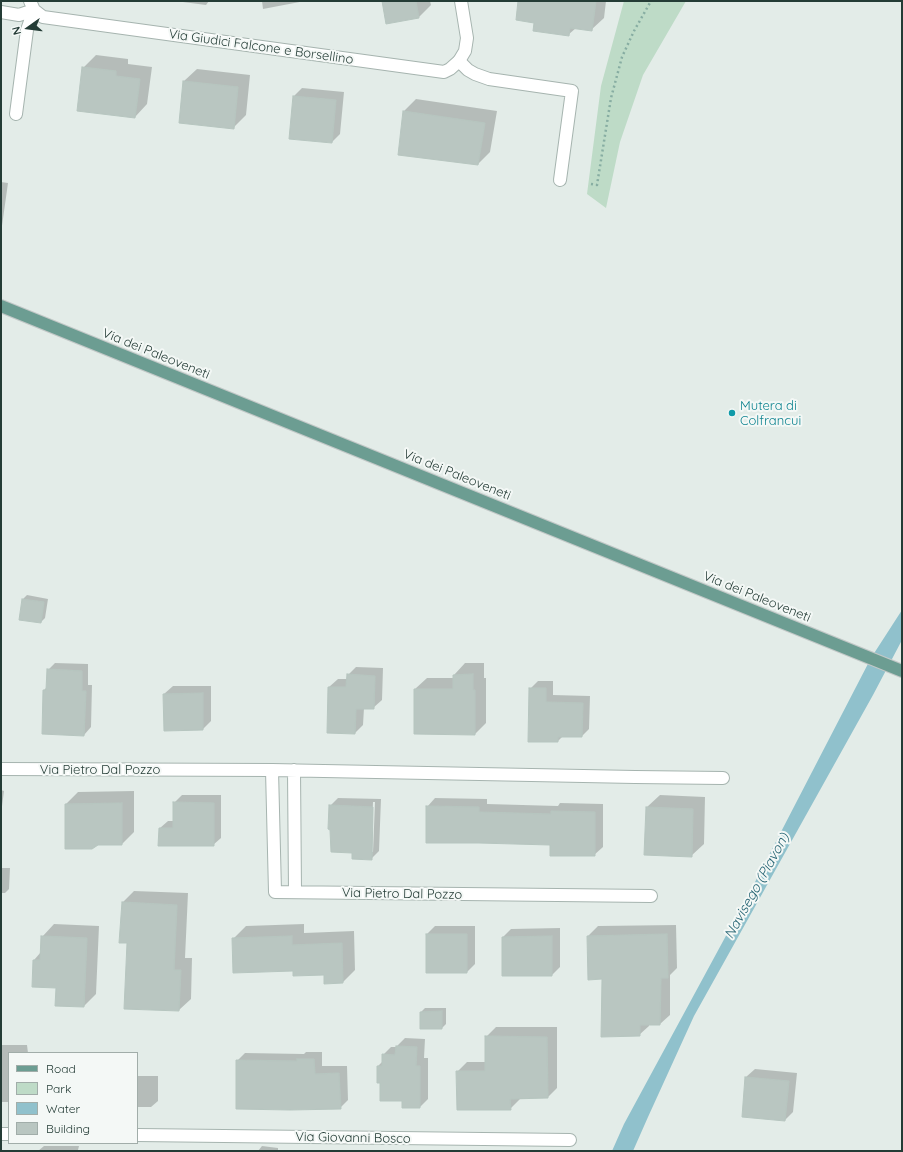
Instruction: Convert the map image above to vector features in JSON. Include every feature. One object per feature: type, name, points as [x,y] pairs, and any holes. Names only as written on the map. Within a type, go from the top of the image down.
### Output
[{"type":"main road","name":"Via dei Paleoveneti","points":[[1,306],[899,670]]},
{"type":"street","points":[[461,1],[467,38],[465,51],[459,61],[468,70],[489,79],[572,91],[560,180]]},
{"type":"street","points":[[1,12],[19,15],[32,6]]},
{"type":"street","points":[[16,114],[27,30],[32,6]]},
{"type":"street","name":"Via Giudici Falcone e Borsellino","points":[[32,6],[43,18],[444,72],[459,61]]},
{"type":"street","name":"Via Pietro Dal Pozzo","points":[[1,769],[294,770],[723,778]]},
{"type":"street","name":"Via Pietro Dal Pozzo","points":[[272,770],[275,892],[651,896]]},
{"type":"street","points":[[294,770],[295,892]]},
{"type":"street","name":"Via Giovanni Bosco","points":[[138,1135],[570,1140]]},
{"type":"path","points":[[591,184],[597,185],[611,98],[622,57],[634,31],[651,1]]},
{"type":"green space","points":[[624,1],[686,1],[643,75],[620,142],[606,208],[587,194],[601,86]]},
{"type":"water","name":"Navisego (Piavon)","points":[[902,610],[902,640],[873,695],[694,1016],[633,1151],[612,1151],[624,1124],[754,884],[871,658]]},
{"type":"building","points":[[382,1],[416,1],[419,18],[386,24]]},
{"type":"building","points":[[518,1],[596,1],[592,31],[570,28],[569,36],[533,31],[534,23],[516,20]]},
{"type":"building","points":[[82,67],[116,71],[116,76],[140,79],[135,118],[77,111]]},
{"type":"building","points":[[183,81],[238,87],[234,129],[179,123]]},
{"type":"building","points":[[293,96],[336,100],[332,143],[289,139]]},
{"type":"building","points":[[403,111],[485,123],[478,165],[398,155]]},
{"type":"building","points":[[22,599],[44,602],[41,623],[19,620]]},
{"type":"building","points":[[47,669],[82,671],[82,691],[86,691],[84,736],[42,734],[43,690],[46,690]]},
{"type":"building","points":[[347,674],[375,676],[374,709],[356,709],[355,734],[327,733],[328,687],[346,687]]},
{"type":"building","points":[[473,674],[473,690],[475,690],[475,735],[414,734],[414,689],[453,689],[453,675]]},
{"type":"building","points":[[529,688],[546,688],[546,702],[583,703],[582,737],[558,737],[558,742],[528,742]]},
{"type":"building","points":[[203,693],[203,730],[164,731],[163,694]]},
{"type":"building","points":[[173,802],[214,803],[214,846],[158,846],[159,828],[173,828]]},
{"type":"building","points":[[122,803],[122,845],[98,845],[92,849],[65,849],[65,804]]},
{"type":"building","points":[[329,805],[373,807],[372,860],[352,859],[352,853],[331,852],[330,830],[328,829]]},
{"type":"building","points":[[426,806],[479,807],[479,812],[551,814],[551,811],[595,812],[595,856],[550,856],[550,845],[426,843]]},
{"type":"building","points":[[646,807],[693,809],[692,857],[644,855]]},
{"type":"building","points":[[122,902],[177,905],[174,970],[181,970],[179,1011],[124,1009],[127,943],[119,943]]},
{"type":"building","points":[[426,934],[467,934],[467,973],[426,973]]},
{"type":"building","points":[[667,934],[668,978],[661,978],[660,1025],[640,1025],[640,1036],[601,1037],[602,979],[588,980],[587,936]]},
{"type":"building","points":[[41,936],[87,938],[84,1007],[55,1006],[56,988],[32,987],[33,960],[40,960]]},
{"type":"building","points":[[292,936],[292,945],[342,943],[343,983],[324,984],[324,975],[293,976],[293,971],[233,973],[232,938]]},
{"type":"building","points":[[552,936],[552,976],[502,976],[502,937]]},
{"type":"building","points":[[442,1011],[442,1029],[420,1029],[420,1012]]},
{"type":"building","points":[[485,1036],[547,1037],[548,1098],[510,1099],[511,1110],[457,1110],[456,1071],[485,1071]]},
{"type":"building","points":[[396,1046],[417,1047],[416,1066],[420,1066],[420,1108],[402,1108],[402,1101],[380,1101],[380,1083],[377,1083],[377,1066],[382,1066],[382,1054],[395,1055]]},
{"type":"building","points":[[297,1059],[314,1059],[315,1074],[339,1073],[341,1109],[236,1109],[236,1060],[297,1061]]},
{"type":"building","points":[[745,1077],[789,1081],[785,1121],[742,1117]]},
{"type":"place","name":"Mutera di Colfrancui","points":[[732,413]]}]
